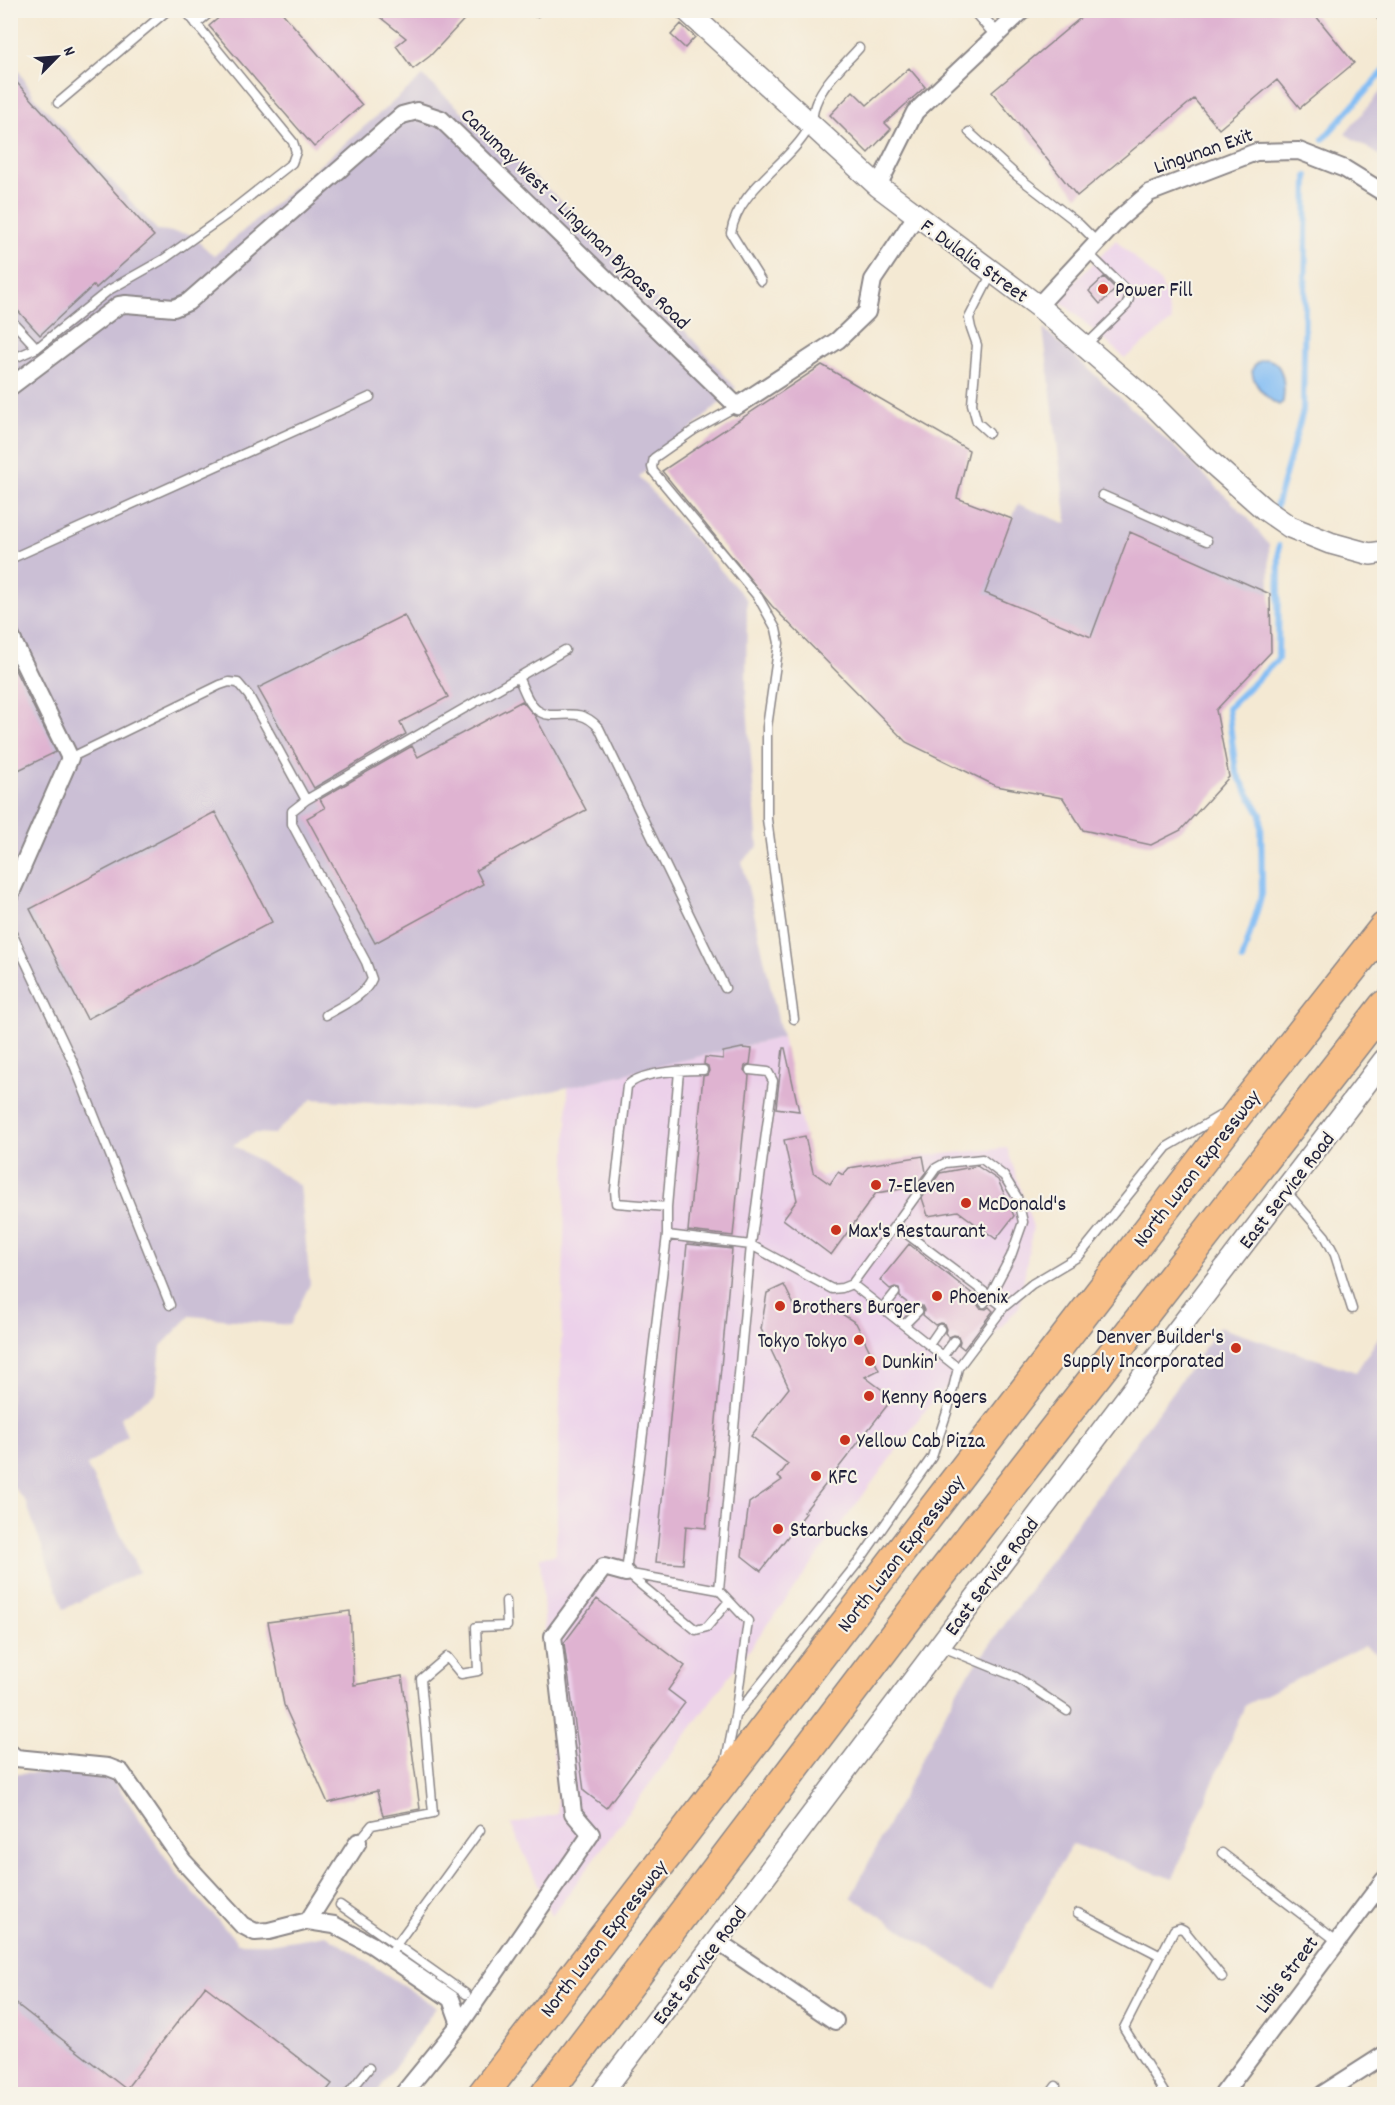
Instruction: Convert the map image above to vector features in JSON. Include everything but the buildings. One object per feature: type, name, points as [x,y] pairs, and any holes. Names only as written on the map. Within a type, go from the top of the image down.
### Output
[{"type":"highway","name":"North Luzon Expressway","points":[[483,2094],[1249,1099],[1384,928]]},
{"type":"highway","points":[[546,2094],[922,1599],[1384,1006]]},
{"type":"street","name":"F. Dulalia Street","points":[[686,10],[878,186],[1038,306],[1153,405],[1204,456],[1264,509],[1290,527],[1330,543],[1370,554],[1384,552]]},
{"type":"street","points":[[975,10],[997,35]]},
{"type":"street","points":[[878,186],[915,112],[1023,10]]},
{"type":"street","name":"Canumay West – Lingunan Bypass Road","points":[[10,387],[119,305],[174,308],[188,302],[402,115],[417,111],[441,119],[737,406]]},
{"type":"street","name":"Lingunan Exit","points":[[1038,306],[1119,219],[1149,193],[1256,152],[1299,151],[1345,169],[1384,193]]},
{"type":"street","points":[[737,406],[838,340],[867,312],[873,280],[916,216]]},
{"type":"street","points":[[10,635],[70,758],[14,874],[10,895]]},
{"type":"street","name":"East Service Road","points":[[601,2094],[1384,1060]]},
{"type":"street","points":[[403,2094],[460,2024],[591,1834],[573,1813],[553,1636],[604,1568],[627,1573]]},
{"type":"street","points":[[10,1754],[16,1758],[108,1767],[121,1772],[183,1861],[242,1925],[255,1932],[269,1931],[308,1921],[334,1925],[372,1945],[392,1950],[451,2000],[460,2024]]},
{"type":"street","points":[[308,1921],[358,1842]]},
{"type":"street","name":"Libis Street","points":[[1228,2092],[1384,1880]]},
{"type":"street","points":[[717,1941],[836,2021]]},
{"type":"street","points":[[1323,2094],[1384,2055]]},
{"type":"lane","points":[[58,103],[168,10]]},
{"type":"lane","points":[[10,360],[36,348],[109,290],[164,259],[292,164],[296,152],[293,142],[185,10]]},
{"type":"lane","points":[[196,24],[213,10]]},
{"type":"lane","points":[[1377,10],[1384,20]]},
{"type":"lane","points":[[761,281],[731,233],[734,218],[750,194],[810,125],[816,102],[829,81],[859,48]]},
{"type":"lane","points":[[969,132],[1017,176],[1079,224],[1093,248],[1128,292],[1129,299],[1126,306],[1085,346]]},
{"type":"lane","points":[[989,433],[977,422],[972,404],[977,345],[970,328],[969,318],[993,273]]},
{"type":"lane","points":[[10,319],[36,348]]},
{"type":"lane","points":[[10,559],[370,397]]},
{"type":"lane","points":[[737,406],[694,430],[654,458],[652,467],[758,597],[776,629],[779,643],[766,727],[767,819],[794,1019]]},
{"type":"lane","points":[[1102,495],[1207,541]]},
{"type":"lane","points":[[326,1015],[363,992],[372,979],[366,962],[292,824],[292,811],[306,800],[565,650]]},
{"type":"lane","points":[[518,677],[539,712],[582,715],[592,720],[599,728],[724,987]]},
{"type":"lane","points":[[70,758],[220,685],[229,682],[238,683],[249,696],[306,800]]},
{"type":"lane","points":[[10,929],[72,1060],[170,1305]]},
{"type":"lane","points":[[667,1207],[616,1203],[615,1190],[628,1084],[650,1075],[703,1070]]},
{"type":"lane","points":[[719,1590],[751,1245],[773,1081],[768,1072],[750,1070]]},
{"type":"lane","points":[[627,1573],[667,1236],[667,1207],[679,1071]]},
{"type":"lane","points":[[735,1716],[860,1560],[932,1457],[948,1409],[958,1368],[1004,1307],[1032,1284],[1079,1256],[1167,1147],[1249,1099]]},
{"type":"lane","points":[[667,1236],[751,1245],[832,1288],[842,1288],[852,1284],[936,1168],[952,1162],[982,1159],[1004,1176],[1017,1197],[1023,1222],[1011,1256],[987,1300]]},
{"type":"lane","points":[[1285,1191],[1325,1236],[1335,1255],[1352,1309]]},
{"type":"lane","points":[[895,1225],[971,1288],[987,1300],[1004,1307]]},
{"type":"lane","points":[[852,1284],[958,1368]]},
{"type":"lane","points":[[883,1308],[895,1293]]},
{"type":"lane","points":[[904,1325],[918,1311]]},
{"type":"lane","points":[[929,1345],[940,1329]]},
{"type":"lane","points":[[943,1356],[954,1341]]},
{"type":"lane","points":[[627,1573],[719,1590],[748,1621],[735,1716],[720,1786]]},
{"type":"lane","points":[[627,1573],[696,1630],[707,1627],[729,1601]]},
{"type":"lane","points":[[358,1842],[372,1825],[433,1813],[421,1679],[447,1657],[461,1674],[478,1671],[476,1627],[507,1626],[506,1601]]},
{"type":"lane","points":[[939,1646],[1016,1677],[1067,1711]]},
{"type":"lane","points":[[392,1950],[480,1830]]},
{"type":"lane","points":[[1222,1853],[1338,1942]]},
{"type":"lane","points":[[340,1905],[392,1950],[466,1994]]},
{"type":"lane","points":[[1078,1913],[1161,1956]]},
{"type":"lane","points":[[1165,2094],[1124,2028],[1174,1930],[1180,1928],[1184,1930],[1222,1977]]},
{"type":"lane","points":[[363,2094],[350,2091],[369,2068]]},
{"type":"lane","points":[[1050,2094],[1056,2086]]},
{"type":"shaded area","points":[[10,56],[34,96],[157,230],[190,234],[214,256],[423,76],[601,237],[736,388],[639,477],[747,600],[746,693],[758,847],[742,861],[782,1037],[471,1110],[312,1099],[274,1134],[254,1133],[233,1145],[300,1185],[310,1284],[290,1325],[190,1316],[161,1346],[156,1393],[120,1418],[127,1436],[87,1466],[139,1572],[64,1609],[26,1502],[10,1483]]},
{"type":"shaded area","points":[[1384,87],[1384,158],[1345,134]]},
{"type":"shaded area","points":[[1116,240],[1161,283],[1172,321],[1125,358],[1058,299]]},
{"type":"shaded area","points":[[1043,328],[1190,461],[1248,518],[1269,545],[1271,652],[1216,710],[1229,777],[1181,830],[1151,845],[1083,830],[1063,798],[996,786],[906,742],[772,606],[662,471],[822,365],[969,450],[957,499],[1012,519],[1018,504],[1067,524]]},
{"type":"shaded area","points":[[782,1037],[814,1179],[849,1168],[923,1156],[1007,1148],[1033,1227],[1019,1307],[928,1407],[552,1916],[511,1824],[558,1814],[540,1557],[556,1555],[568,1087]]},
{"type":"shaded area","points":[[1219,1327],[1356,1372],[1384,1329],[1384,1658],[1364,1646],[1245,1705],[1173,1879],[1072,1844],[992,1988],[851,1897],[956,1692]]},
{"type":"shaded area","points":[[108,1772],[176,1873],[238,1943],[276,1943],[326,1935],[436,2007],[376,2094],[11,2094],[10,1775]]},
{"type":"water","points":[[1267,359],[1277,365],[1282,376],[1283,402],[1279,405],[1266,396],[1255,382],[1253,368],[1258,362]]},
{"type":"waterway","points":[[1323,139],[1384,71]]},
{"type":"waterway","points":[[1276,507],[1303,411],[1307,176]]},
{"type":"waterway","points":[[1242,960],[1262,894],[1261,815],[1236,772],[1228,708],[1278,659],[1279,546]]},
{"type":"place","name":"Power Fill","points":[[1103,289]]},
{"type":"place","name":"7-Eleven","points":[[876,1185]]},
{"type":"place","name":"McDonald's","points":[[966,1203]]},
{"type":"place","name":"Max's Restaurant","points":[[836,1230]]},
{"type":"place","name":"Phoenix","points":[[937,1296]]},
{"type":"place","name":"Brothers Burger","points":[[780,1306]]},
{"type":"place","name":"Tokyo Tokyo","points":[[859,1340]]},
{"type":"place","name":"Denver Builder's Supply Incorporated","points":[[1236,1348]]},
{"type":"place","name":"Dunkin'","points":[[870,1361]]},
{"type":"place","name":"Kenny Rogers","points":[[869,1396]]},
{"type":"place","name":"Yellow Cab Pizza","points":[[845,1440]]},
{"type":"place","name":"KFC","points":[[816,1476]]},
{"type":"place","name":"Starbucks","points":[[778,1529]]}]
